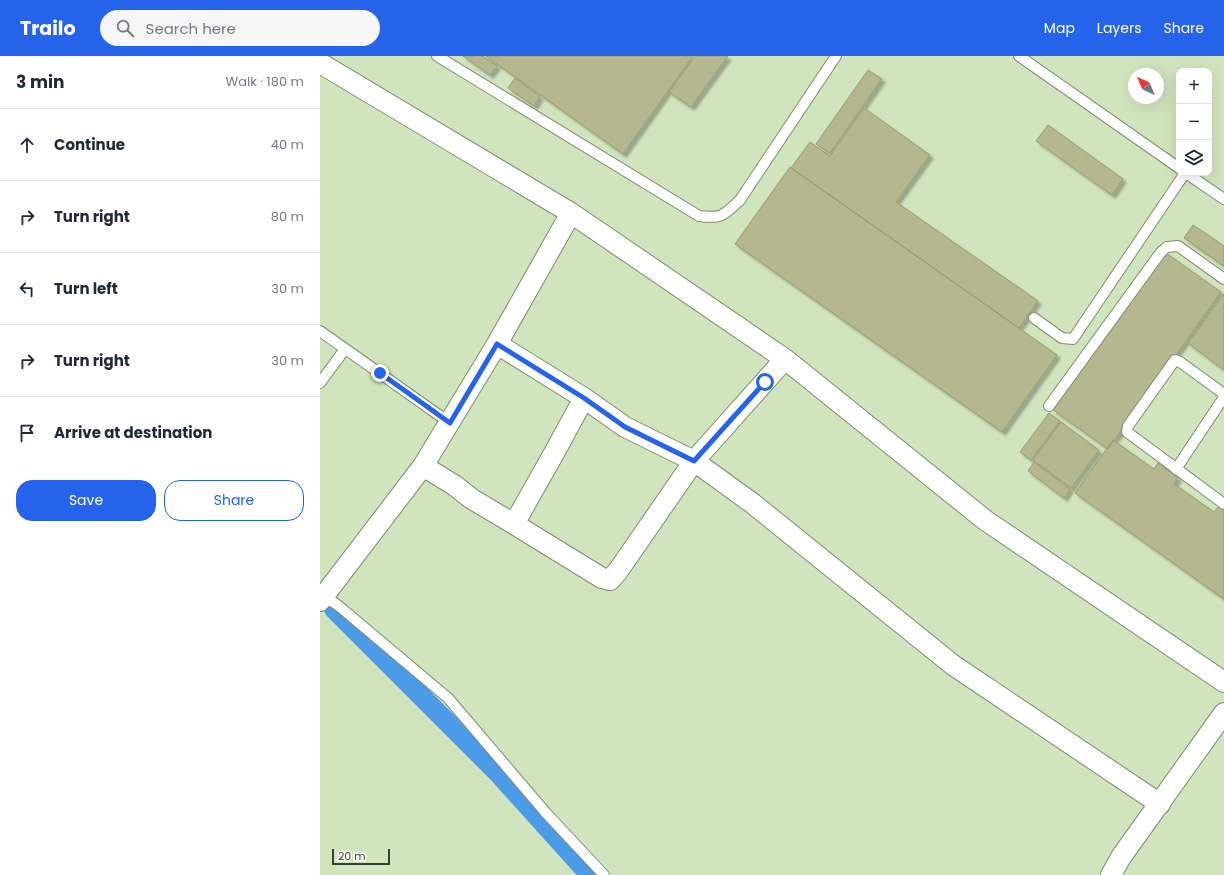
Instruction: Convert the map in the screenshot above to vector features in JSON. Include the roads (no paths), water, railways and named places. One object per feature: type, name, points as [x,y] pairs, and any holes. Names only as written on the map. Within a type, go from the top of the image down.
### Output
[{"type":"street","points":[[320,63],[571,213],[785,359],[985,520],[1224,682]]},
{"type":"street","points":[[322,600],[423,466],[497,344],[571,213]]},
{"type":"street","points":[[497,344],[584,398],[625,427],[694,461],[752,503],[953,665],[1160,804]]},
{"type":"street","points":[[423,466],[454,485],[472,499],[602,578],[610,580],[618,571],[694,461],[785,359]]},
{"type":"street","points":[[514,524],[584,398]]},
{"type":"street","points":[[1110,875],[1121,857],[1224,713]]},
{"type":"lane","points":[[437,56],[699,216],[712,218],[724,215],[740,200],[836,56]]},
{"type":"lane","points":[[1019,56],[1176,166]]},
{"type":"lane","points":[[1034,318],[1062,338],[1072,339],[1183,176]]},
{"type":"lane","points":[[1190,176],[1224,199]]},
{"type":"lane","points":[[1049,406],[1161,252],[1167,247],[1178,246],[1224,279]]},
{"type":"lane","points":[[320,331],[450,423]]},
{"type":"lane","points":[[320,383],[345,349]]},
{"type":"lane","points":[[1176,469],[1224,396],[1180,362],[1175,360],[1128,426],[1127,432],[1131,436],[1176,469],[1224,504]]},
{"type":"lane","points":[[322,600],[333,602],[340,607],[448,698],[546,813],[604,875]]},
{"type":"waterway","points":[[334,609],[499,774],[590,875]]}]
